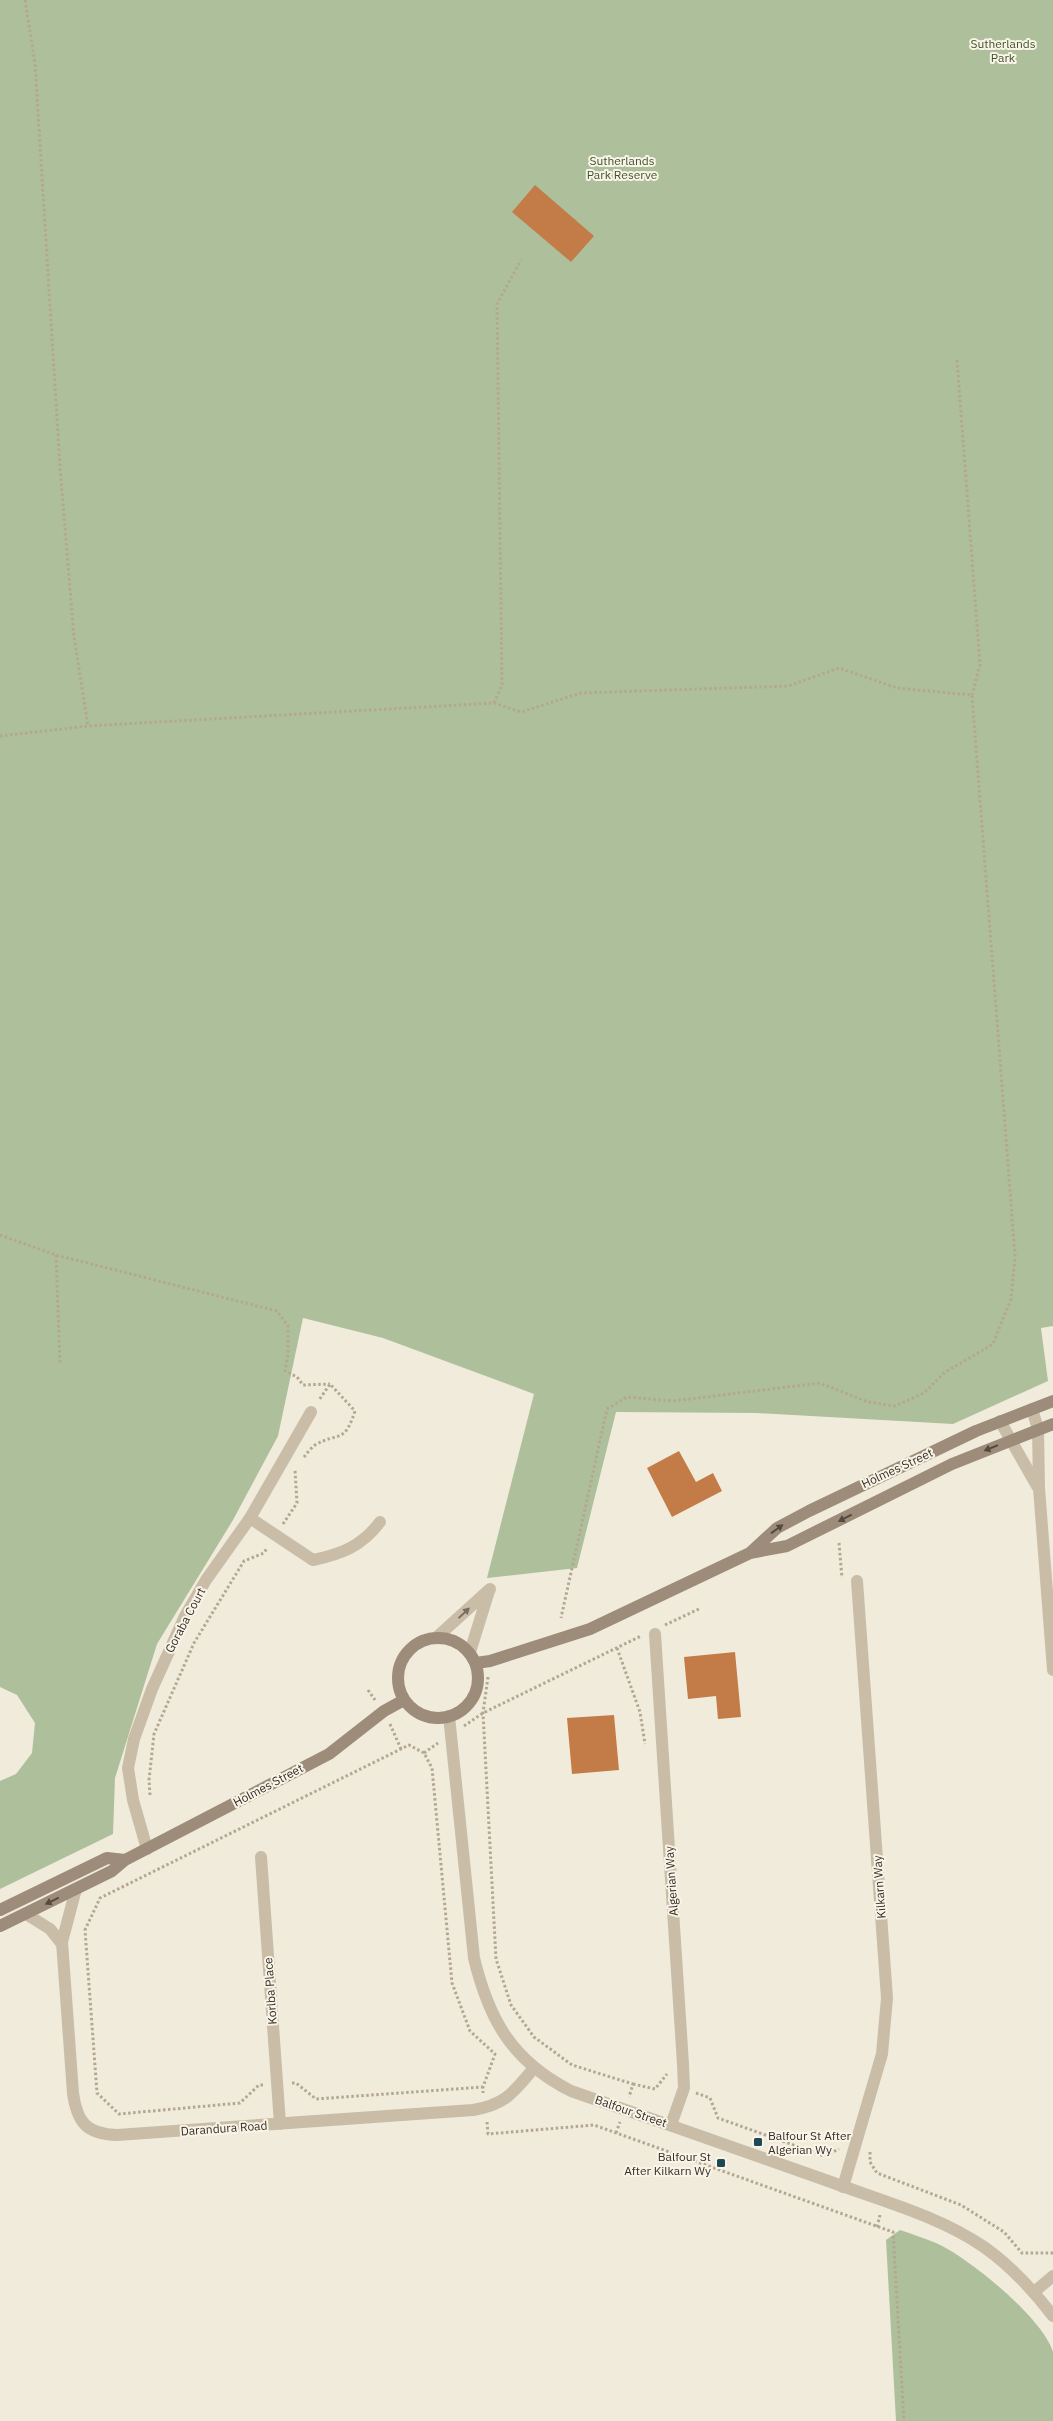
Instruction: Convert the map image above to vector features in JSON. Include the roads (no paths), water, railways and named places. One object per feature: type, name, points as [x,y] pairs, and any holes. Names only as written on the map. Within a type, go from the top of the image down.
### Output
[{"type":"main road","name":"Holmes Street","points":[[750,1553],[777,1528],[809,1511],[976,1431],[1053,1400]]},
{"type":"main road","name":"Holmes Street","points":[[473,1658],[490,1661],[590,1629],[750,1553],[787,1546],[952,1464],[1053,1424]]},
{"type":"main road","points":[[437,1637],[450,1638],[461,1644],[473,1658],[479,1674],[474,1697],[466,1707],[449,1716],[434,1718],[422,1715],[412,1709],[404,1700],[399,1689],[398,1677],[400,1664],[414,1644],[437,1637]]},
{"type":"main road","name":"Holmes Street","points":[[0,1926],[112,1871],[125,1860],[329,1754],[384,1710],[404,1700]]},
{"type":"main road","name":"Holmes Street","points":[[0,1910],[107,1858],[125,1860]]},
{"type":"street","points":[[1032,1409],[1038,1429],[1039,1488],[1053,1670]]},
{"type":"street","name":"Goraba Court","points":[[148,1849],[133,1800],[128,1768],[134,1739],[155,1682],[185,1616],[206,1580],[250,1518],[311,1412]]},
{"type":"street","points":[[1000,1422],[1039,1488]]},
{"type":"street","points":[[250,1518],[313,1560],[338,1555],[354,1548],[380,1522]]},
{"type":"street","name":"Kilkarn Way","points":[[843,2186],[882,2054],[887,1998],[857,1582]]},
{"type":"street","points":[[437,1637],[490,1589],[473,1658]]},
{"type":"street","name":"Algerian Way","points":[[655,1634],[684,2088],[672,2125]]},
{"type":"street","name":"Balfour Street","points":[[449,1716],[474,1958],[483,1994],[504,2035],[534,2068],[571,2091],[886,2201],[958,2231],[985,2247],[1051,2310]]},
{"type":"street","name":"Korlba Place","points":[[261,1857],[280,2124]]},
{"type":"street","name":"Darandura Road","points":[[76,1889],[62,1943],[73,2093],[76,2109],[84,2124],[100,2134],[118,2135],[280,2124],[493,2107],[509,2096],[534,2068]]},
{"type":"street","points":[[26,1914],[50,1929],[62,1943]]},
{"type":"street","points":[[1034,2292],[1053,2276]]},
{"type":"place","name":"Balfour St After Algerian Wy","points":[[758,2142]]},
{"type":"place","name":"Balfour St After Kilkarn Wy","points":[[721,2163]]},
{"type":"park label","name":"Sutherlands Park","points":[[1003,50]]},
{"type":"park label","name":"Sutherlands Park Reserve","points":[[622,167]]}]
